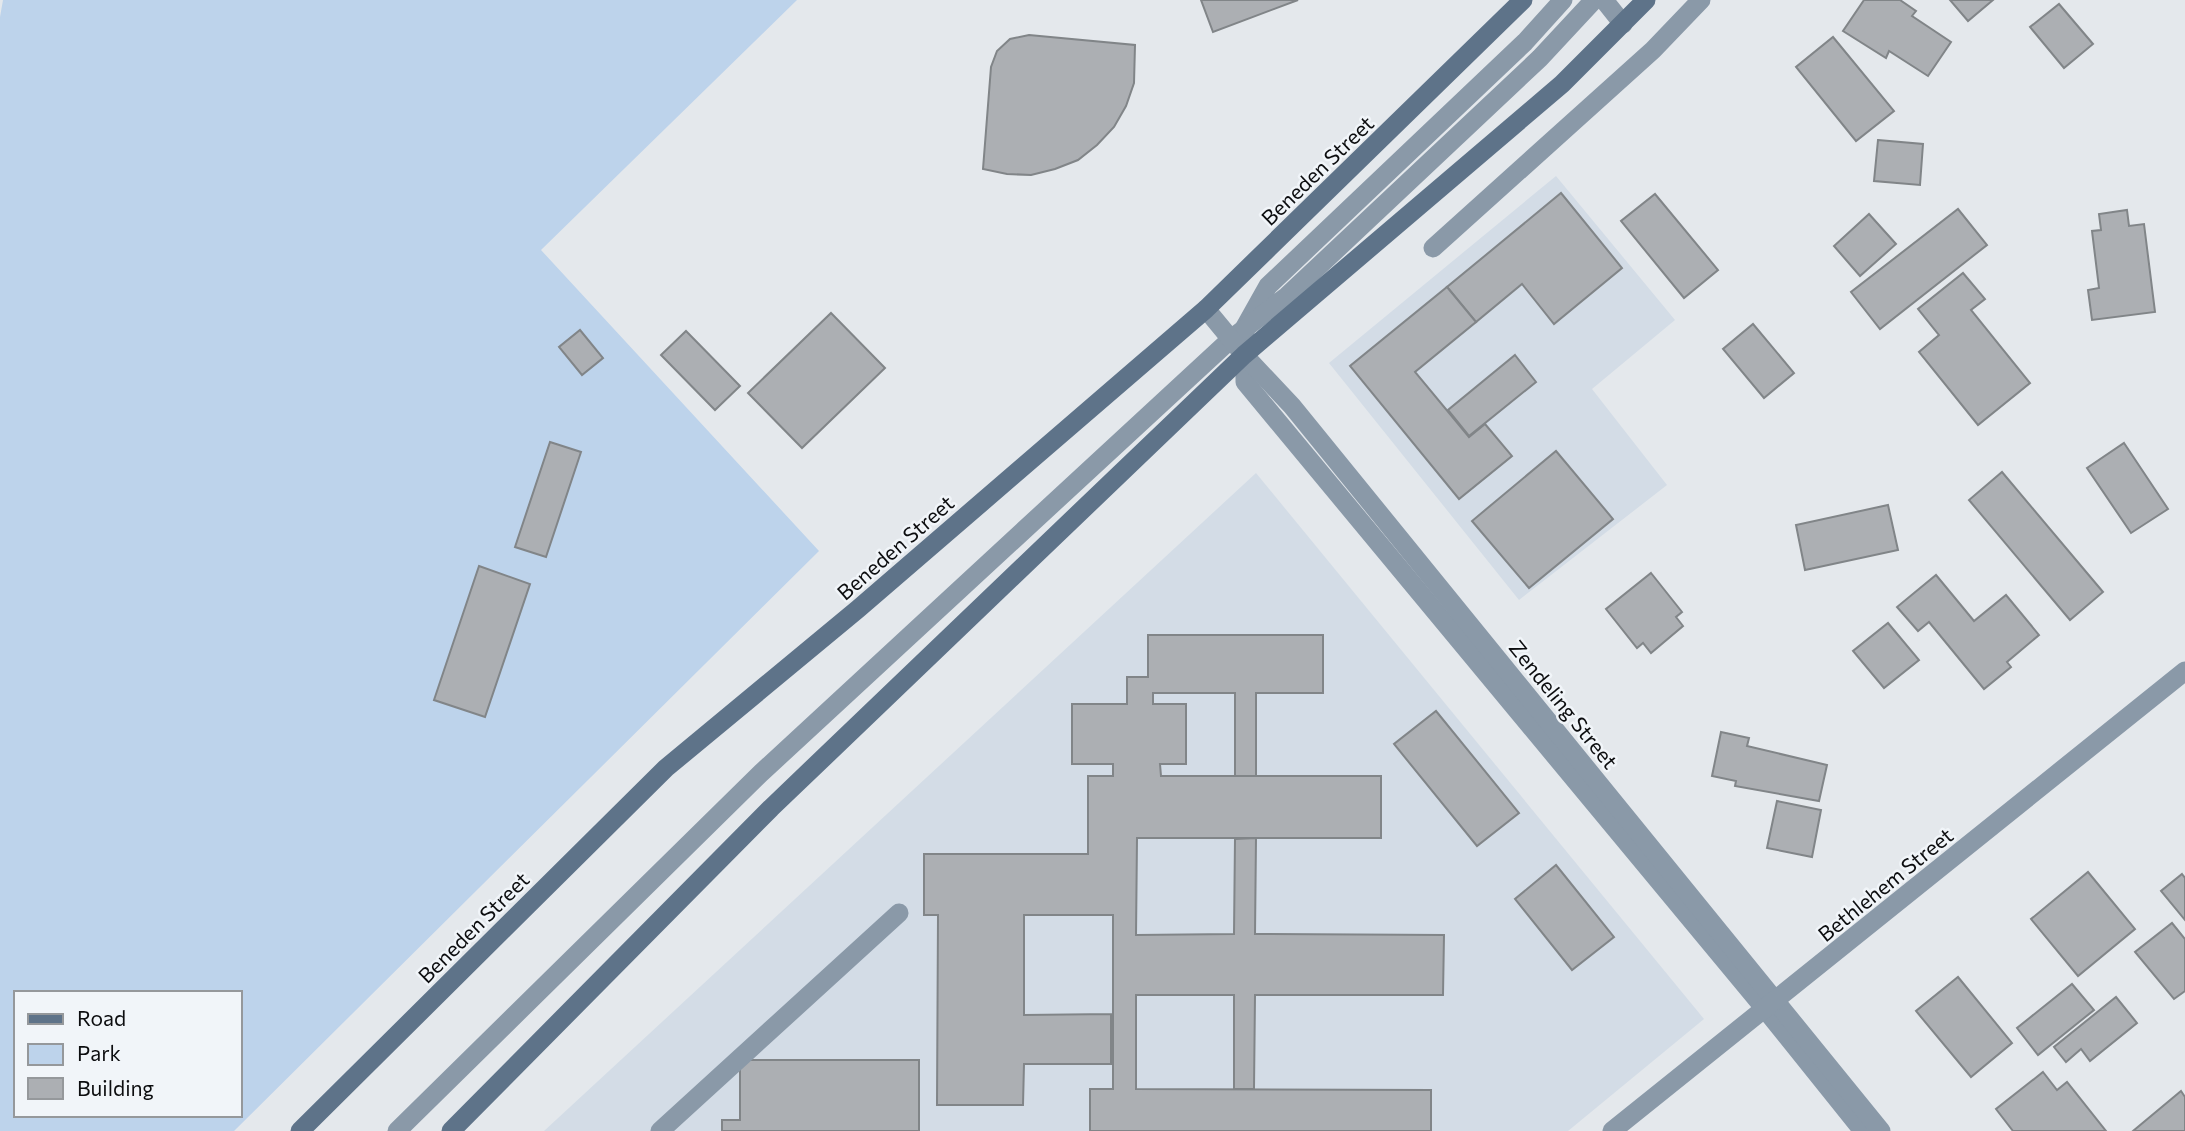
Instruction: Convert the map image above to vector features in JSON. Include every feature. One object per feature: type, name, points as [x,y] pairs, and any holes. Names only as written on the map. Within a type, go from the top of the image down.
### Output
[{"type":"main road","name":"Beneden Street","points":[[300,1131],[666,768],[858,609],[1206,309],[1523,0]]},
{"type":"main road","points":[[451,1131],[771,808],[1244,355],[1562,84],[1646,0]]},
{"type":"street","points":[[1238,333],[1268,286],[1525,42],[1563,0]]},
{"type":"street","points":[[397,1131],[761,773],[1238,333],[1287,296],[1539,58],[1594,0]]},
{"type":"street","points":[[1604,0],[1623,24]]},
{"type":"street","points":[[1433,248],[1653,50],[1701,0]]},
{"type":"street","name":"Zendeling Street","points":[[1206,309],[1238,333],[1244,355],[1292,406],[1770,1004],[1881,1131]]},
{"type":"street","name":"Bethlehem Street","points":[[1612,1131],[2185,671]]},
{"type":"street","points":[[660,1131],[899,913]]},
{"type":"street","points":[[1770,1004],[1863,1131]]},
{"type":"shaded area","points":[[1556,176],[1675,320],[1592,389],[1667,485],[1519,600],[1329,363]]},
{"type":"shaded area","points":[[1256,473],[1704,1019],[1568,1131],[544,1131]]},
{"type":"green space","points":[[3,0],[797,0],[541,250],[819,551],[234,1131],[0,1131],[0,17]]},
{"type":"building","points":[[1201,0],[1298,0],[1213,32]]},
{"type":"building","points":[[1864,0],[1900,0],[1916,11],[1912,16],[1951,42],[1928,76],[1889,51],[1886,58],[1843,31]]},
{"type":"building","points":[[1950,0],[1993,0],[1968,21]]},
{"type":"building","points":[[2059,4],[2093,44],[2064,68],[2030,27]]},
{"type":"building","points":[[1029,35],[1135,45],[1134,83],[1126,106],[1114,127],[1078,160],[1031,175],[983,169],[991,67],[997,51],[1010,39]]},
{"type":"building","points":[[1833,37],[1894,111],[1856,141],[1796,67]]},
{"type":"building","points":[[1878,140],[1923,144],[1920,185],[1874,181]]},
{"type":"building","points":[[1561,193],[1622,268],[1554,324],[1522,284],[1476,322],[1447,287]]},
{"type":"building","points":[[1655,194],[1718,270],[1684,298],[1621,221]]},
{"type":"building","points":[[1958,209],[1987,245],[1880,329],[1851,292]]},
{"type":"building","points":[[2127,210],[2129,226],[2144,224],[2155,312],[2092,320],[2088,290],[2099,288],[2092,231],[2101,230],[2099,214]]},
{"type":"building","points":[[1869,214],[1896,244],[1860,276],[1834,246]]},
{"type":"building","points":[[1963,273],[1985,299],[1971,310],[2030,383],[1978,425],[1919,352],[1939,335],[1918,309]]},
{"type":"building","points":[[1447,287],[1476,322],[1415,372],[1469,437],[1485,424],[1512,456],[1459,499],[1350,366]]},
{"type":"building","points":[[831,313],[885,368],[802,448],[748,393]]},
{"type":"building","points":[[1753,324],[1794,373],[1764,398],[1723,349]]},
{"type":"building","points":[[580,330],[603,358],[582,375],[559,347]]},
{"type":"building","points":[[686,331],[740,386],[715,410],[661,355]]},
{"type":"building","points":[[1515,355],[1536,382],[1469,436],[1448,410]]},
{"type":"building","points":[[550,442],[581,452],[546,557],[515,547]]},
{"type":"building","points":[[2124,443],[2168,509],[2131,533],[2087,468]]},
{"type":"building","points":[[1556,451],[1613,519],[1529,588],[1472,521]]},
{"type":"building","points":[[2002,472],[2103,592],[2070,620],[1969,500]]},
{"type":"building","points":[[1888,505],[1898,550],[1805,570],[1796,525]]},
{"type":"building","points":[[479,566],[530,584],[485,717],[434,700]]},
{"type":"building","points":[[1651,573],[1682,612],[1676,617],[1683,626],[1651,653],[1643,643],[1637,648],[1606,609]]},
{"type":"building","points":[[1936,575],[1974,621],[2006,595],[2039,635],[2007,662],[2011,667],[1984,689],[1929,622],[1918,631],[1897,607]]},
{"type":"building","points":[[1888,623],[1919,660],[1884,688],[1853,651]]},
{"type":"building","points":[[1148,635],[1323,635],[1323,693],[1256,693],[1256,776],[1381,776],[1381,838],[1256,838],[1255,934],[1444,935],[1443,995],[1255,995],[1254,1089],[1234,1089],[1234,995],[1136,995],[1136,1089],[1431,1090],[1431,1131],[1090,1131],[1090,1089],[1113,1089],[1113,915],[1024,915],[1024,1015],[1111,1014],[1111,1064],[1024,1064],[1023,1105],[937,1105],[938,915],[924,915],[924,854],[1088,854],[1088,776],[1113,776],[1113,764],[1072,764],[1072,704],[1127,704],[1127,677],[1148,677]],"holes":[[[1153,693],[1235,693],[1235,776],[1161,776],[1160,764],[1186,764],[1186,704],[1153,704]],[[1137,838],[1256,838],[1235,839],[1234,934],[1136,935]]]},
{"type":"building","points":[[1436,711],[1519,813],[1477,846],[1394,744]]},
{"type":"building","points":[[1721,732],[1749,738],[1747,746],[1827,765],[1819,801],[1735,786],[1736,781],[1712,776]]},
{"type":"building","points":[[1777,801],[1821,810],[1812,857],[1767,848]]},
{"type":"building","points":[[1556,865],[1614,937],[1572,970],[1515,899]]},
{"type":"building","points":[[2088,872],[2135,929],[2078,976],[2031,919]]},
{"type":"building","points":[[2182,874],[2185,878],[2185,920],[2161,891]]},
{"type":"building","points":[[2172,923],[2185,939],[2185,991],[2174,999],[2135,952]]},
{"type":"building","points":[[1958,977],[2012,1043],[1971,1077],[1916,1011]]},
{"type":"building","points":[[2072,984],[2094,1010],[2038,1055],[2017,1028]]},
{"type":"building","points":[[2116,997],[2137,1023],[2090,1061],[2081,1049],[2066,1062],[2054,1047]]},
{"type":"building","points":[[740,1060],[919,1060],[919,1131],[722,1131],[722,1120],[740,1120]]},
{"type":"building","points":[[2043,1072],[2057,1090],[2067,1082],[2106,1131],[2013,1131],[1996,1109]]},
{"type":"building","points":[[2181,1091],[2185,1097],[2185,1131],[2133,1131]]}]
